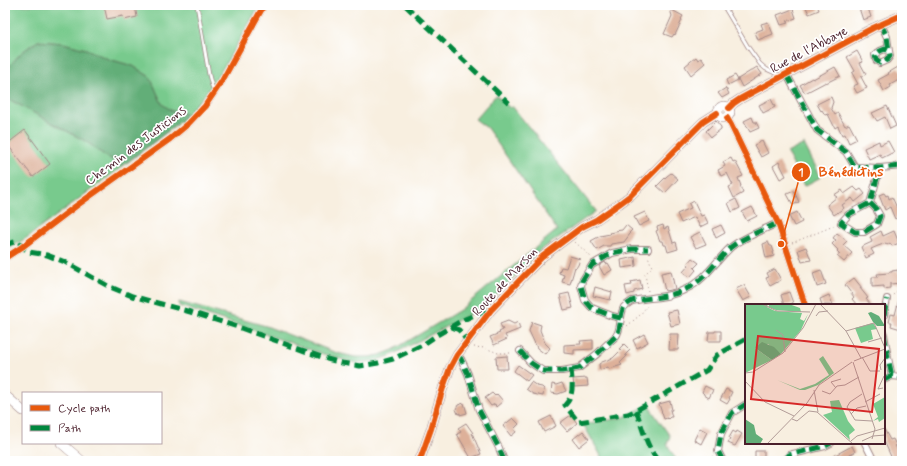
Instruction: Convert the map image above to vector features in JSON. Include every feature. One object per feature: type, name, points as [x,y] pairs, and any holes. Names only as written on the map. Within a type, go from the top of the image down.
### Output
[{"type":"street","name":"Chemin des Justicions","points":[[5,258],[170,139],[188,124],[205,106],[222,81],[264,5]]},
{"type":"street","name":"Rue de l'Abbaye","points":[[729,108],[740,99],[881,24],[902,15]]},
{"type":"street","points":[[881,24],[887,38],[889,51]]},
{"type":"street","points":[[784,76],[805,108],[817,130],[846,152],[855,168],[902,166]]},
{"type":"street","points":[[727,106],[729,108],[730,113],[727,118],[718,116],[718,108],[727,106]]},
{"type":"street","name":"Route de Marson","points":[[418,461],[421,457],[431,429],[450,368],[457,355],[490,310],[542,257],[569,236],[596,220],[631,195],[702,122],[717,113]]},
{"type":"street","points":[[727,118],[778,223],[805,304]]},
{"type":"street","points":[[870,204],[876,209],[880,216],[877,224],[864,232],[855,232],[841,223],[849,214],[870,204],[880,168]]},
{"type":"street","points":[[520,351],[531,363],[543,371],[562,371],[579,368],[616,336],[618,333],[623,308],[627,304],[632,301],[673,294],[685,290],[703,277],[733,246],[742,240],[778,223]]},
{"type":"street","points":[[621,318],[592,308],[585,300],[581,286],[582,281],[592,265],[612,253],[632,249],[648,249]]},
{"type":"street","points":[[885,309],[887,299]]},
{"type":"street","points":[[885,340],[892,376]]},
{"type":"street","points":[[457,355],[461,359],[468,374],[479,410],[499,448],[504,461]]},
{"type":"street","points":[[885,380],[892,376],[902,377]]},
{"type":"street","points":[[5,395],[22,410]]},
{"type":"street","points":[[723,461],[718,451],[721,434],[732,413],[745,405]]},
{"type":"street","points":[[62,444],[82,461]]},
{"type":"street","points":[[785,461],[789,455],[829,444]]},
{"type":"street","points":[[866,444],[874,461]]},
{"type":"lane","points":[[197,5],[209,75],[214,92]]},
{"type":"lane","points":[[723,5],[760,64],[766,69],[784,76]]},
{"type":"path","points":[[786,245],[841,223]]},
{"type":"path","points":[[569,236],[590,256],[592,265]]},
{"type":"path","points":[[618,333],[622,334],[628,325],[640,315],[650,303],[645,274],[652,267],[648,255],[648,249]]},
{"type":"path","points":[[887,299],[902,287]]},
{"type":"path","points":[[467,341],[474,346],[498,353],[515,353],[520,351]]},
{"type":"path","points":[[706,461],[718,451]]},
{"type":"green space","points":[[5,5],[260,5],[225,65],[207,92],[187,114],[172,111],[162,104],[150,77],[133,66],[108,59],[86,49],[63,43],[38,41],[22,52],[5,71]]},
{"type":"green space","points":[[38,41],[63,43],[86,49],[108,59],[133,66],[150,77],[162,104],[172,111],[187,114],[179,123],[123,166],[104,155],[87,142],[5,97],[5,71],[22,52]]},
{"type":"green space","points":[[496,95],[510,108],[512,106],[596,211],[541,250],[489,302],[484,309],[470,314],[390,356],[374,361],[355,363],[323,354],[179,306],[179,302],[266,326],[337,353],[355,357],[370,357],[393,350],[460,310],[557,230],[487,128],[475,119]]},
{"type":"green space","points":[[5,97],[87,142],[104,155],[123,166],[28,237],[5,251]]},
{"type":"green space","points":[[804,144],[821,177],[804,186],[787,153]]},
{"type":"green space","points":[[648,405],[670,436],[667,444],[677,461],[602,461],[600,454],[583,424],[622,418]]},
{"type":"building","points":[[104,5],[135,6],[137,17],[124,20],[123,16],[107,19]]},
{"type":"building","points":[[817,5],[819,10],[809,14],[806,7]]},
{"type":"building","points":[[866,5],[871,17],[863,20],[859,8]]},
{"type":"building","points":[[670,9],[683,16],[675,35],[674,34],[672,37],[664,34],[672,16]]},
{"type":"building","points":[[793,9],[796,18],[781,25],[777,15]]},
{"type":"building","points":[[768,22],[773,34],[758,40],[755,32],[763,29],[761,24]]},
{"type":"building","points":[[857,51],[863,62],[860,63],[866,74],[861,77],[867,88],[857,93],[853,86],[858,84],[852,73],[855,71],[847,57]]},
{"type":"building","points":[[696,57],[698,60],[701,58],[705,63],[691,75],[685,66]]},
{"type":"building","points":[[757,67],[762,74],[742,87],[738,79]]},
{"type":"building","points":[[835,67],[840,76],[805,93],[800,85]]},
{"type":"building","points":[[898,67],[902,73],[902,78],[890,85],[891,87],[884,91],[878,80]]},
{"type":"building","points":[[735,75],[738,80],[728,85],[726,80]]},
{"type":"building","points":[[726,88],[729,94],[722,98],[718,93]]},
{"type":"building","points":[[831,97],[833,102],[831,108],[835,115],[838,113],[845,126],[849,124],[857,139],[849,143],[845,134],[842,135],[838,126],[835,128],[828,114],[825,115],[817,104]]},
{"type":"building","points":[[771,99],[775,107],[763,113],[759,105]]},
{"type":"building","points":[[887,106],[896,126],[890,129],[885,117],[877,121],[872,113]]},
{"type":"building","points":[[752,117],[759,128],[750,132],[744,121]]},
{"type":"building","points":[[716,121],[721,129],[711,137],[706,131]]},
{"type":"building","points":[[25,130],[50,164],[33,177],[7,144]]},
{"type":"building","points":[[762,141],[768,153],[761,157],[754,145]]},
{"type":"building","points":[[879,141],[880,145],[888,141],[894,152],[882,158],[880,154],[869,159],[864,148]]},
{"type":"building","points":[[731,158],[733,162],[735,161],[743,176],[738,178],[743,193],[734,198],[729,187],[733,185],[727,173],[721,176],[718,170],[725,166],[723,162]]},
{"type":"building","points":[[779,162],[786,176],[780,179],[773,166]]},
{"type":"building","points":[[671,173],[678,179],[665,193],[657,186]]},
{"type":"building","points":[[854,187],[858,191],[861,189],[865,194],[855,202],[852,198],[842,205],[844,208],[834,215],[827,205],[837,197],[834,195],[842,190],[844,194]]},
{"type":"building","points":[[794,191],[799,202],[793,205],[787,194]]},
{"type":"building","points":[[884,193],[886,196],[888,195],[889,199],[892,197],[897,208],[902,206],[902,215],[895,219],[890,207],[885,210],[879,195]]},
{"type":"building","points":[[736,199],[740,208],[732,212],[728,203]]},
{"type":"building","points":[[694,201],[701,216],[704,215],[708,223],[700,227],[695,217],[681,223],[677,214],[691,208],[689,204]]},
{"type":"building","points":[[752,207],[757,216],[747,221],[742,212]]},
{"type":"building","points":[[645,212],[649,221],[639,226],[634,217]]},
{"type":"building","points":[[797,212],[802,222],[794,226],[789,216]]},
{"type":"building","points":[[626,225],[632,230],[624,242],[604,246],[597,250],[591,241],[600,236],[622,230]]},
{"type":"building","points":[[663,225],[664,229],[668,227],[673,243],[676,242],[678,249],[668,252],[666,245],[664,245],[663,241],[660,241],[656,231],[658,230],[657,227]]},
{"type":"building","points":[[721,225],[725,233],[716,238],[712,229]]},
{"type":"building","points":[[881,231],[883,236],[894,231],[899,243],[892,246],[890,243],[887,245],[886,243],[871,249],[874,254],[866,258],[861,247],[872,242],[870,237]]},
{"type":"building","points":[[700,232],[706,244],[696,248],[690,237]]},
{"type":"building","points":[[837,233],[847,241],[843,245],[852,253],[844,262],[837,256],[840,254],[832,244],[836,240],[833,238]]},
{"type":"building","points":[[768,242],[770,246],[772,246],[774,256],[766,258],[763,244]]},
{"type":"building","points":[[806,247],[811,260],[802,262],[798,250]]},
{"type":"building","points":[[570,256],[580,259],[578,265],[576,268],[575,267],[570,284],[562,282],[564,275],[559,273],[561,267],[566,268]]},
{"type":"building","points":[[635,257],[636,266],[622,268],[621,260]]},
{"type":"building","points":[[692,258],[699,263],[694,268],[696,270],[690,277],[683,272],[689,265],[687,264]]},
{"type":"building","points":[[605,262],[606,264],[608,263],[612,270],[604,275],[599,266]]},
{"type":"building","points":[[775,269],[781,280],[770,286],[766,278],[769,277],[767,273]]},
{"type":"building","points":[[821,270],[826,284],[817,287],[813,273]]},
{"type":"building","points":[[898,270],[898,273],[902,273],[902,283],[890,284],[890,288],[884,289],[884,286],[872,287],[872,277],[878,277],[877,274],[889,273]]},
{"type":"building","points":[[671,271],[675,289],[665,291],[661,273]]},
{"type":"building","points":[[854,278],[862,288],[860,288],[868,298],[866,299],[870,304],[856,304],[852,299],[854,297],[845,285]]},
{"type":"building","points":[[640,280],[642,289],[627,295],[625,286],[632,285],[631,282]]},
{"type":"building","points":[[744,285],[751,297],[743,301],[736,289]]},
{"type":"building","points":[[595,287],[612,292],[610,300],[593,296]]},
{"type":"building","points":[[789,292],[793,303],[784,304],[781,295]]},
{"type":"building","points":[[569,293],[573,308],[564,310],[560,295]]},
{"type":"building","points":[[829,295],[833,304],[822,304],[820,299]]},
{"type":"building","points":[[900,295],[902,296],[901,329],[891,326],[892,322],[889,322],[891,314],[895,315]]},
{"type":"building","points":[[677,310],[680,324],[671,326],[667,312]]},
{"type":"building","points":[[508,321],[514,324],[518,322],[520,329],[505,335],[507,339],[494,345],[490,337],[500,333],[499,332],[503,330],[500,324]]},
{"type":"building","points":[[532,322],[541,325],[540,330],[545,343],[550,348],[545,354],[537,348],[529,331]]},
{"type":"building","points":[[721,331],[721,341],[708,341],[709,332]]},
{"type":"building","points":[[644,334],[648,342],[637,348],[633,340]]},
{"type":"building","points":[[670,334],[679,334],[678,350],[669,350]]},
{"type":"building","points":[[593,340],[593,349],[574,350],[574,354],[564,353],[564,345],[581,344],[580,341]]},
{"type":"building","points":[[624,344],[630,350],[625,355],[627,356],[620,363],[622,365],[600,370],[599,364],[613,358],[621,350],[619,349]]},
{"type":"building","points":[[507,356],[508,369],[497,369],[496,357]]},
{"type":"building","points":[[518,365],[532,375],[527,381],[514,371]]},
{"type":"building","points":[[587,378],[588,386],[574,387],[573,379]]},
{"type":"building","points":[[531,382],[544,389],[543,396],[533,394],[526,389]]},
{"type":"building","points":[[562,383],[566,391],[558,394],[551,393],[552,384],[556,385]]},
{"type":"building","points":[[705,386],[713,390],[709,398],[702,392]]},
{"type":"building","points":[[726,389],[732,392],[727,404],[720,400]]},
{"type":"building","points":[[492,393],[495,396],[497,394],[503,401],[496,407],[495,404],[491,406],[485,398]]},
{"type":"building","points":[[670,401],[672,417],[664,419],[659,404]]},
{"type":"building","points":[[464,403],[467,413],[460,415],[456,409],[458,405]]},
{"type":"building","points":[[571,415],[577,423],[567,431],[560,423]]},
{"type":"building","points":[[551,416],[556,426],[544,432],[539,422]]},
{"type":"building","points":[[513,418],[519,424],[514,429],[516,432],[511,436],[503,426]]},
{"type":"building","points":[[466,423],[473,433],[481,454],[471,458],[457,434],[461,432],[458,428]]},
{"type":"building","points":[[700,428],[707,432],[701,444],[694,440]]},
{"type":"building","points":[[583,431],[589,439],[579,447],[573,439]]},
{"type":"building","points":[[733,431],[736,433],[737,431],[742,434],[735,446],[728,443]]},
{"type":"building","points":[[885,431],[890,440],[893,439],[902,459],[902,461],[893,461],[885,443]]},
{"type":"building","points":[[852,446],[855,452],[849,455],[853,461],[824,461]]},
{"type":"building","points":[[755,451],[764,451],[764,461],[755,461]]},
{"type":"marked path","points":[[405,5],[509,103]]},
{"type":"marked path","points":[[881,24],[887,37],[889,51],[885,49],[880,51],[875,55],[876,60],[880,63],[887,60],[890,56],[889,51]]},
{"type":"marked path","points":[[787,75],[817,130],[846,152],[855,167],[880,168],[902,166]]},
{"type":"marked path","points":[[870,203],[880,216],[877,224],[864,232],[855,232],[841,223],[849,214],[870,203],[880,168]]},
{"type":"marked path","points":[[520,351],[531,363],[543,371],[562,371],[579,368],[616,336],[619,329],[622,311],[624,307],[632,301],[667,296],[686,289],[699,281],[731,247],[741,240],[778,223]]},
{"type":"marked path","points":[[5,245],[19,242],[22,247],[29,252],[47,255],[65,262],[108,286],[132,296],[238,327],[327,359],[360,366],[393,359],[424,344],[461,321],[491,310]]},
{"type":"marked path","points":[[621,318],[592,308],[585,300],[581,286],[582,281],[592,265],[612,253],[632,249],[648,249]]},
{"type":"marked path","points":[[885,310],[887,299]]},
{"type":"marked path","points":[[452,327],[459,330],[467,341]]},
{"type":"marked path","points":[[571,369],[572,393],[565,405],[579,422],[628,414],[707,370],[717,355],[745,340]]},
{"type":"marked path","points":[[885,340],[892,376]]},
{"type":"marked path","points":[[457,355],[461,359],[468,374],[479,410],[499,448],[504,461]]},
{"type":"marked path","points":[[885,380],[892,376],[902,377]]},
{"type":"marked path","points":[[723,461],[718,451],[721,434],[732,413],[745,405]]},
{"type":"marked path","points":[[635,411],[648,444],[658,461]]},
{"type":"marked path","points":[[785,461],[789,455],[829,444]]},
{"type":"cycle path","points":[[5,258],[170,139],[188,124],[205,106],[222,81],[264,5]]},
{"type":"cycle path","points":[[729,108],[740,99],[766,85],[873,28],[902,15]]},
{"type":"cycle path","points":[[418,461],[421,457],[431,429],[450,368],[457,355],[491,310],[542,257],[582,227],[596,220],[631,195],[703,122],[717,113]]},
{"type":"cycle path","points":[[727,118],[778,223],[805,304]]},
{"type":"place","name":"Bénédictins","points":[[781,244]]}]
